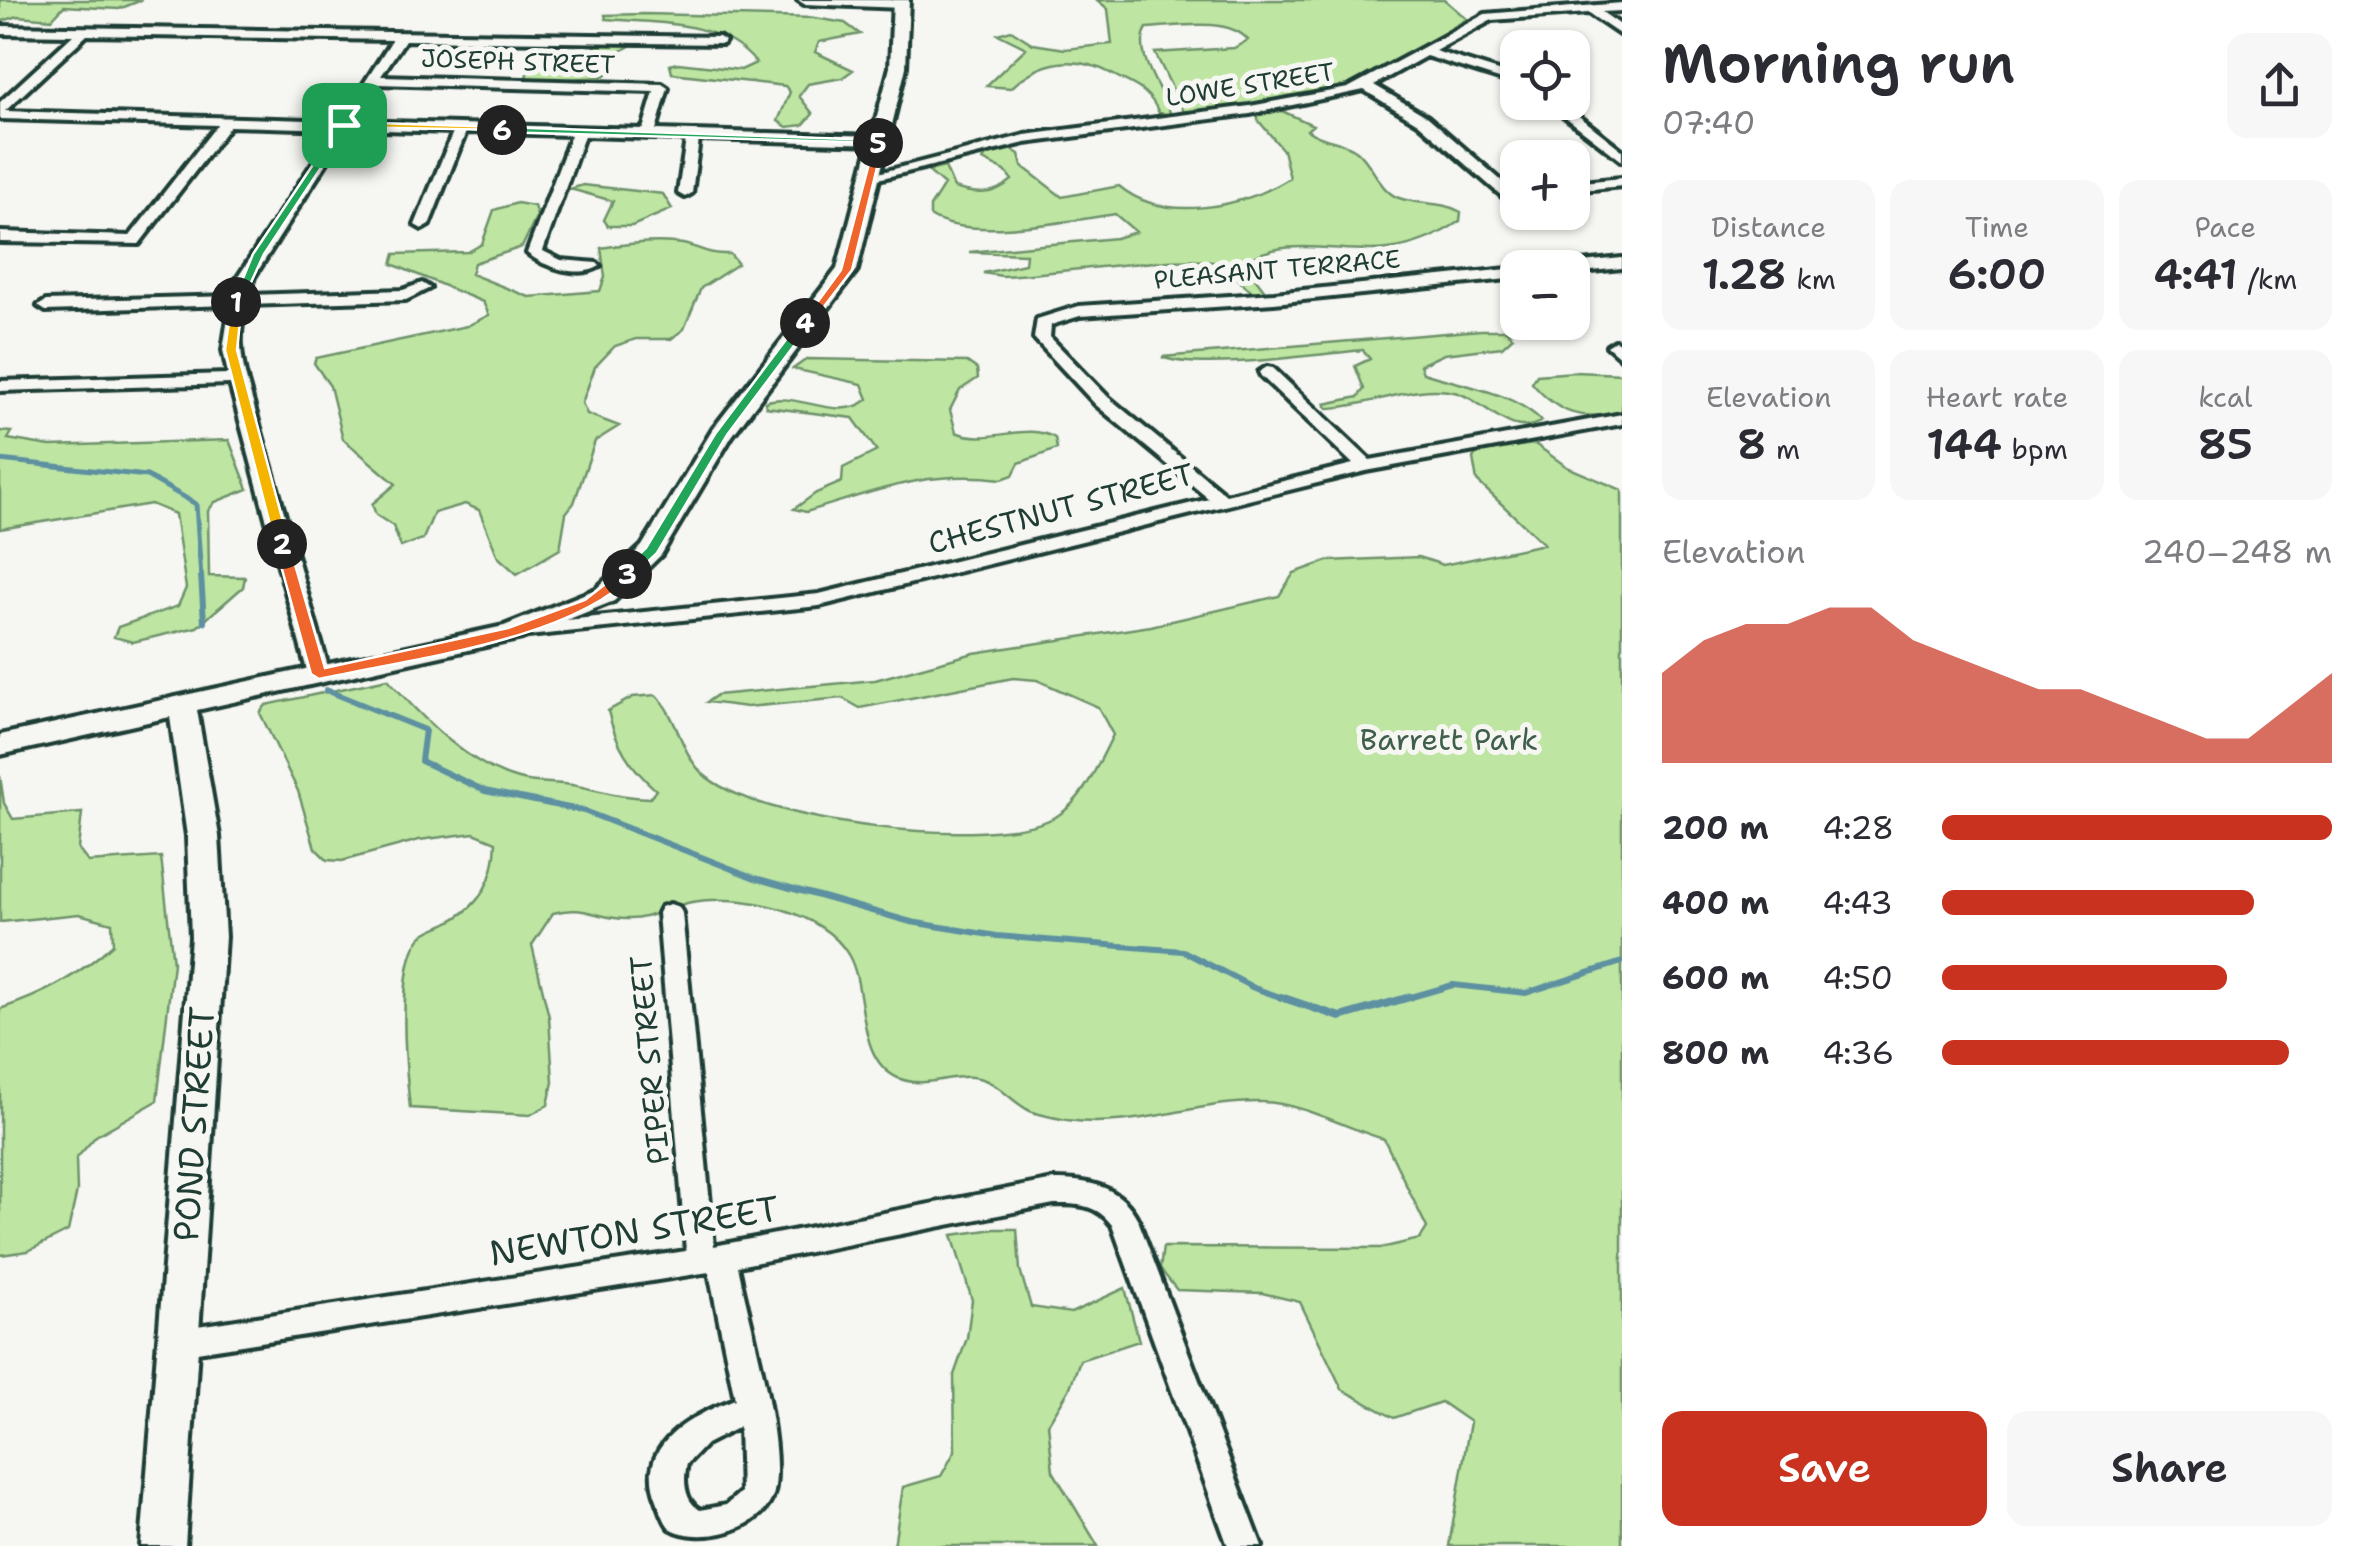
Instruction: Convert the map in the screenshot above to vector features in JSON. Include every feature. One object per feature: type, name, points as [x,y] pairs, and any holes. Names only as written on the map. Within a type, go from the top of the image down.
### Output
[{"type":"street","points":[[0,745],[512,632],[605,595],[652,550],[721,434],[847,270],[898,67],[901,2],[804,0]]},
{"type":"street","points":[[1583,5],[1622,32]]},
{"type":"street","name":"LOWE STREET","points":[[870,177],[1014,141],[1264,107],[1367,86],[1489,17],[1583,5],[1622,7]]},
{"type":"street","points":[[0,30],[719,41]]},
{"type":"street","points":[[0,112],[84,31]]},
{"type":"street","points":[[319,674],[231,350],[236,302],[259,254],[401,36]]},
{"type":"street","points":[[1426,52],[1500,75]]},
{"type":"street","name":"JOSEPH STREET","points":[[374,80],[662,88],[648,134]]},
{"type":"street","points":[[1367,86],[1422,120],[1500,187]]},
{"type":"street","points":[[0,112],[879,140]]},
{"type":"street","points":[[1575,120],[1622,157]]},
{"type":"street","points":[[0,236],[134,241],[226,122]]},
{"type":"street","points":[[422,225],[461,128]]},
{"type":"street","points":[[579,132],[534,253],[558,264],[592,266]]},
{"type":"street","points":[[685,192],[694,135]]},
{"type":"street","points":[[1590,185],[1622,182]]},
{"type":"street","points":[[1590,266],[1622,263]]},
{"type":"street","name":"PLEASANT TERRACE","points":[[1220,499],[1070,370],[1042,338],[1042,322],[1079,311],[1274,298],[1500,275]]},
{"type":"street","points":[[46,306],[406,295],[422,288]]},
{"type":"street","points":[[1267,372],[1366,466]]},
{"type":"street","points":[[0,386],[238,379]]},
{"type":"street","name":"CHESTNUT STREET","points":[[512,632],[819,600],[1366,466],[1622,419]]},
{"type":"street","name":"POND STREET","points":[[164,1546],[208,937],[203,836],[182,704]]},
{"type":"street","name":"PIPER STREET","points":[[670,913],[711,1259],[750,1408]]},
{"type":"street","name":"NEWTON STREET","points":[[178,1342],[711,1259],[1054,1192],[1100,1196],[1114,1204],[1124,1220],[1244,1546]]},
{"type":"green space","points":[[0,0],[142,0],[119,9],[64,6],[52,19],[18,16],[0,22]]},
{"type":"green space","points":[[1097,0],[1445,0],[1467,19],[1357,85],[1290,101],[1185,114],[1155,53],[1234,48],[1248,40],[1215,25],[1147,28],[1143,38],[1146,60],[1171,115],[1159,113],[1150,98],[1134,85],[1085,64],[1046,66],[1011,88],[986,86],[1026,48],[998,34],[1011,30],[1033,44],[1065,49],[1112,44],[1108,9]]},
{"type":"green space","points":[[605,15],[815,18],[845,23],[860,34],[819,42],[815,52],[853,70],[842,78],[808,84],[799,96],[813,114],[803,125],[787,127],[778,121],[790,92],[785,86],[672,73],[670,65],[678,63],[741,70],[756,63],[742,49],[707,31],[687,26],[606,19]]},
{"type":"green space","points":[[635,43],[606,60],[608,73],[601,77],[538,81],[526,77],[532,60],[565,70],[580,67],[597,50],[594,45]]},
{"type":"green space","points":[[1282,111],[1313,125],[1307,130],[1313,134],[1357,151],[1392,195],[1461,212],[1460,221],[1398,248],[1295,247],[1260,254],[1244,263],[1265,291],[1256,293],[1219,264],[1205,261],[1002,276],[983,273],[1025,264],[1026,254],[969,252],[1116,238],[1136,232],[1115,214],[993,228],[947,223],[930,216],[930,207],[944,185],[928,171],[945,167],[954,188],[977,193],[991,191],[1012,180],[1005,171],[983,160],[989,152],[1009,148],[1019,154],[1022,166],[1062,197],[1119,186],[1137,198],[1181,208],[1251,197],[1290,178],[1283,150],[1258,120],[1258,114]]},
{"type":"green space","points":[[583,185],[663,194],[672,209],[632,226],[608,226],[604,220],[613,201],[570,189]]},
{"type":"green space","points":[[517,203],[534,206],[537,216],[522,247],[474,263],[471,274],[529,297],[600,291],[605,277],[601,248],[653,242],[683,244],[730,254],[738,264],[701,288],[684,329],[671,339],[636,339],[615,346],[595,367],[582,403],[587,414],[619,426],[595,441],[574,503],[566,513],[560,549],[517,574],[498,557],[479,510],[465,504],[434,513],[423,539],[401,547],[393,526],[376,515],[372,504],[396,484],[343,439],[330,386],[314,363],[316,358],[467,326],[489,315],[483,302],[392,264],[395,254],[468,252],[482,244],[494,210]]},
{"type":"green space","points":[[1500,330],[1500,340],[1510,340],[1502,347],[1444,354],[1420,365],[1423,373],[1501,396],[1542,421],[1530,426],[1509,423],[1469,398],[1442,390],[1409,392],[1327,408],[1325,404],[1358,397],[1364,389],[1355,366],[1370,359],[1363,350],[1202,363],[1162,357]]},
{"type":"green space","points":[[807,359],[967,362],[977,369],[978,378],[960,390],[950,410],[956,432],[968,436],[1043,433],[1055,438],[1057,449],[1019,463],[1013,475],[1002,479],[925,480],[806,512],[794,509],[816,493],[842,482],[843,468],[877,451],[853,418],[766,407],[765,402],[777,399],[844,408],[868,399],[862,384],[793,369]]},
{"type":"green space","points":[[1622,374],[1622,413],[1572,413],[1552,402],[1532,383],[1537,375]]},
{"type":"green space","points":[[0,431],[12,432],[8,439],[50,446],[229,440],[248,489],[215,502],[208,511],[209,576],[245,577],[243,587],[197,627],[133,642],[114,637],[118,627],[178,606],[186,588],[175,514],[151,504],[0,529]]},
{"type":"green space","name":"Barrett Park","points":[[1535,444],[1567,467],[1622,490],[1622,1546],[1449,1546],[1470,1422],[1441,1402],[1394,1418],[1342,1389],[1300,1302],[1262,1293],[1177,1290],[1160,1269],[1163,1247],[1381,1248],[1420,1239],[1427,1228],[1384,1139],[1277,1103],[1215,1105],[1092,1122],[1030,1111],[981,1079],[917,1082],[898,1078],[884,1069],[875,1056],[849,956],[821,927],[779,908],[712,900],[635,919],[574,910],[553,913],[532,945],[549,1017],[553,1082],[548,1105],[530,1115],[410,1108],[404,1020],[413,952],[422,936],[459,916],[477,900],[493,868],[496,842],[474,833],[419,840],[342,861],[327,860],[315,848],[298,791],[260,713],[266,705],[388,679],[446,738],[499,772],[525,781],[650,798],[656,790],[625,755],[608,711],[633,697],[656,695],[702,773],[730,791],[771,806],[821,819],[932,832],[1026,827],[1067,809],[1090,780],[1113,735],[1098,707],[1037,680],[1013,678],[860,708],[842,698],[747,707],[707,702],[717,695],[875,680],[974,653],[1151,626],[1279,596],[1294,573],[1328,561],[1419,557],[1443,565],[1544,544],[1477,481],[1473,458],[1478,451]]},
{"type":"green space","points":[[0,776],[4,803],[13,819],[82,813],[78,849],[88,862],[161,857],[173,963],[157,1101],[96,1136],[76,1159],[77,1191],[68,1231],[28,1251],[0,1255],[0,1009],[60,983],[113,944],[112,923],[79,914],[0,922]]},
{"type":"green space","points":[[1017,1229],[1020,1270],[1031,1307],[1071,1313],[1125,1288],[1139,1341],[1080,1360],[1069,1390],[1048,1424],[1053,1471],[1098,1546],[894,1546],[903,1487],[941,1476],[955,1451],[954,1375],[967,1338],[972,1300],[952,1235]]},
{"type":"waterway","points":[[0,460],[147,476],[196,504],[201,578]]},
{"type":"waterway","points":[[201,575],[204,622]]},
{"type":"waterway","points":[[326,690],[425,730],[421,761],[485,791],[584,811],[755,878],[911,922],[997,936],[1183,951],[1254,988],[1289,1000]]},
{"type":"waterway","points":[[1401,1000],[1453,985],[1526,993],[1622,962]]},
{"type":"waterway","points":[[1281,997],[1340,1017],[1410,997]]},
{"type":"route","points":[[344,125],[879,140],[847,270],[721,434],[652,550],[605,595],[512,632],[319,674],[238,382],[231,350],[232,324],[246,277],[344,125]]}]
